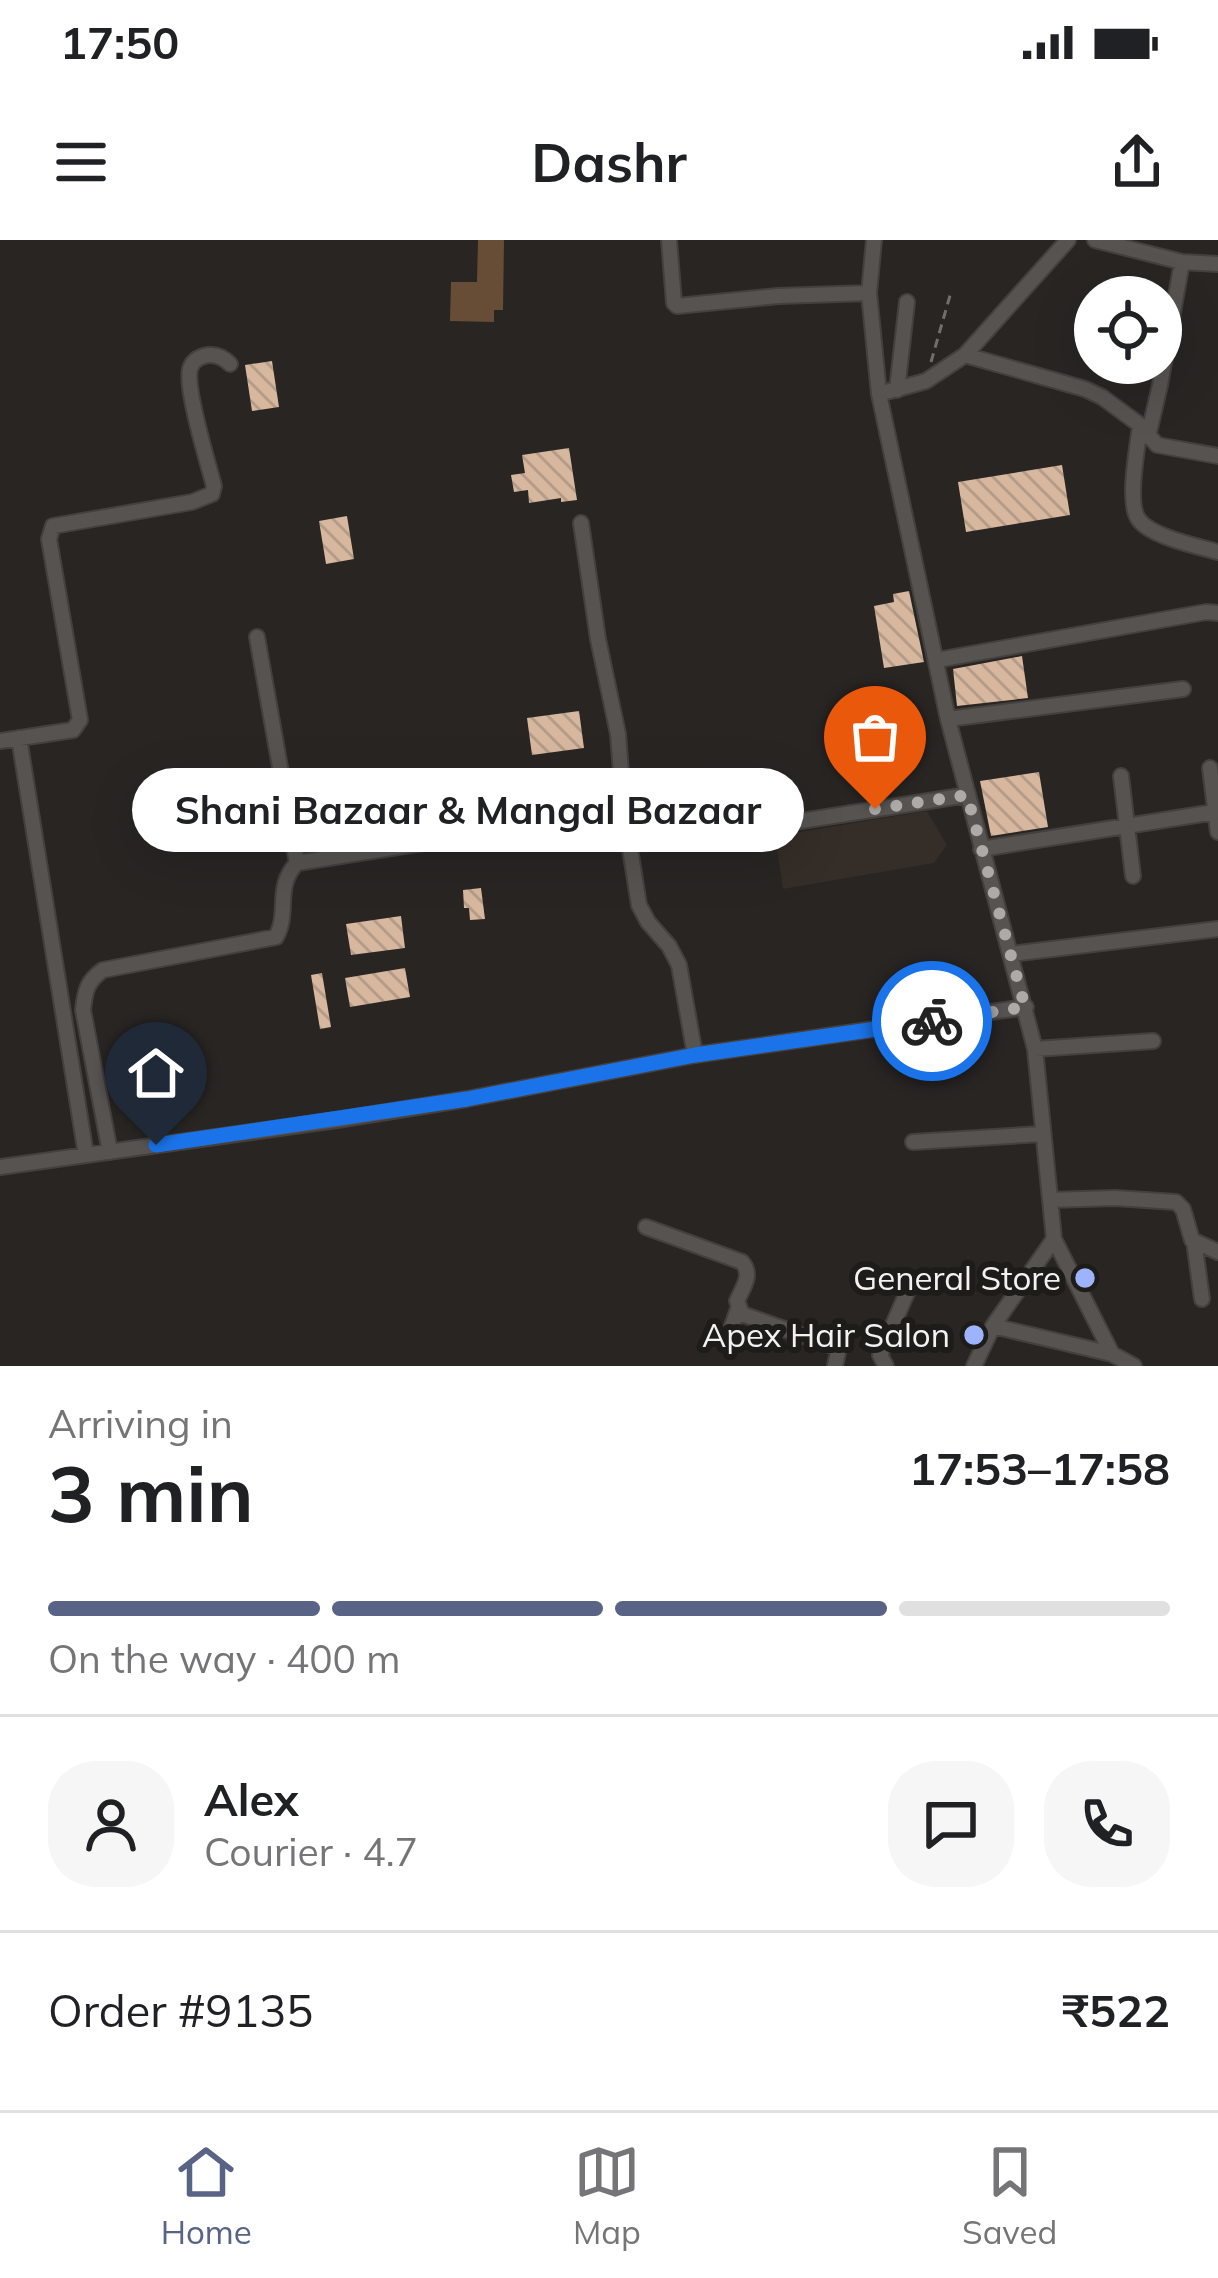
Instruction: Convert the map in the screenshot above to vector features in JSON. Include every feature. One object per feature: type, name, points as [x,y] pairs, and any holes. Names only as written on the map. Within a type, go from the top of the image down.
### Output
[{"type":"street","points":[[669,240],[677,306],[869,292]]},
{"type":"street","points":[[874,240],[869,292],[879,394],[948,719],[1035,1049],[1054,1239],[1112,1354]]},
{"type":"street","points":[[879,394],[926,381],[965,355],[1068,240]]},
{"type":"street","points":[[1095,240],[1182,262],[1218,264]]},
{"type":"street","points":[[1182,262],[1133,498],[1139,520],[1147,527],[1218,552]]},
{"type":"street","points":[[897,390],[908,302]]},
{"type":"street","points":[[0,741],[73,730],[80,720],[49,532],[53,526],[192,502],[212,494],[190,368],[210,355],[230,364]]},
{"type":"street","points":[[965,355],[1085,389],[1164,447],[1218,456]]},
{"type":"street","points":[[580,523],[618,734],[639,905],[679,965],[695,1055]]},
{"type":"street","points":[[937,660],[1218,613]]},
{"type":"street","points":[[110,1152],[83,1010],[92,977],[117,966],[276,937],[282,925],[285,880],[297,863],[257,637]]},
{"type":"street","points":[[948,719],[1183,689]]},
{"type":"street","points":[[19,738],[86,1155]]},
{"type":"street","points":[[1210,768],[1218,832]]},
{"type":"street","points":[[1121,776],[1133,876]]},
{"type":"street","points":[[737,831],[967,795]]},
{"type":"street","points":[[297,863],[624,811]]},
{"type":"street","points":[[981,849],[1215,812]]},
{"type":"street","points":[[1011,954],[1218,929]]},
{"type":"street","points":[[0,1167],[337,1120],[695,1055],[1025,1007]]},
{"type":"street","points":[[1035,1049],[1153,1041]]},
{"type":"street","points":[[913,1142],[1041,1134]]},
{"type":"street","points":[[1050,1200],[1176,1202],[1183,1209],[1193,1241],[1202,1299]]},
{"type":"street","points":[[646,1227],[742,1262],[748,1269],[727,1340]]},
{"type":"street","points":[[974,1366],[993,1326],[1054,1239]]},
{"type":"street","points":[[1193,1241],[1218,1252]]},
{"type":"street","points":[[886,1366],[880,1355],[909,1288]]},
{"type":"street","points":[[738,1309],[835,1347],[835,1366]]},
{"type":"street","points":[[993,1326],[1112,1354],[1134,1366]]},
{"type":"path","points":[[926,381],[951,292]]},
{"type":"shaded area","points":[[478,240],[504,240],[503,310],[494,310],[494,322],[450,321],[451,282],[477,282]]},
{"type":"shaded area","points":[[927,811],[947,845],[934,863],[783,889],[775,836]]},
{"type":"building","points":[[272,361],[279,407],[252,411],[245,365]]},
{"type":"building","points":[[569,448],[577,500],[529,503],[528,490],[514,492],[511,475],[525,473],[522,455]]},
{"type":"building","points":[[1062,465],[1070,515],[966,532],[958,482]]},
{"type":"building","points":[[347,516],[354,559],[326,564],[319,521]]},
{"type":"building","points":[[909,591],[924,662],[884,668],[874,606],[894,602],[893,594]]},
{"type":"building","points":[[1022,656],[1028,698],[957,706],[953,669]]},
{"type":"building","points":[[579,711],[584,748],[532,755],[527,718]]},
{"type":"building","points":[[1039,772],[1048,827],[991,836],[980,781]]},
{"type":"building","points":[[481,888],[485,919],[470,920],[463,890]]},
{"type":"building","points":[[401,916],[405,948],[351,955],[346,924]]},
{"type":"building","points":[[405,968],[410,997],[350,1007],[345,978]]},
{"type":"building","points":[[322,973],[331,1027],[320,1029],[311,975]]},
{"type":"way so far","points":[[875,809],[967,795],[1025,1007],[932,1021]]},
{"type":"place","name":"Shani Bazaar & Mangal Bazaar","points":[[875,809]]},
{"type":"place","name":"General Store","points":[[1085,1278]]},
{"type":"place","name":"Apex Hair Salon","points":[[974,1335]]},
{"type":"route","points":[[156,1145],[337,1120],[695,1055],[932,1021]]}]
